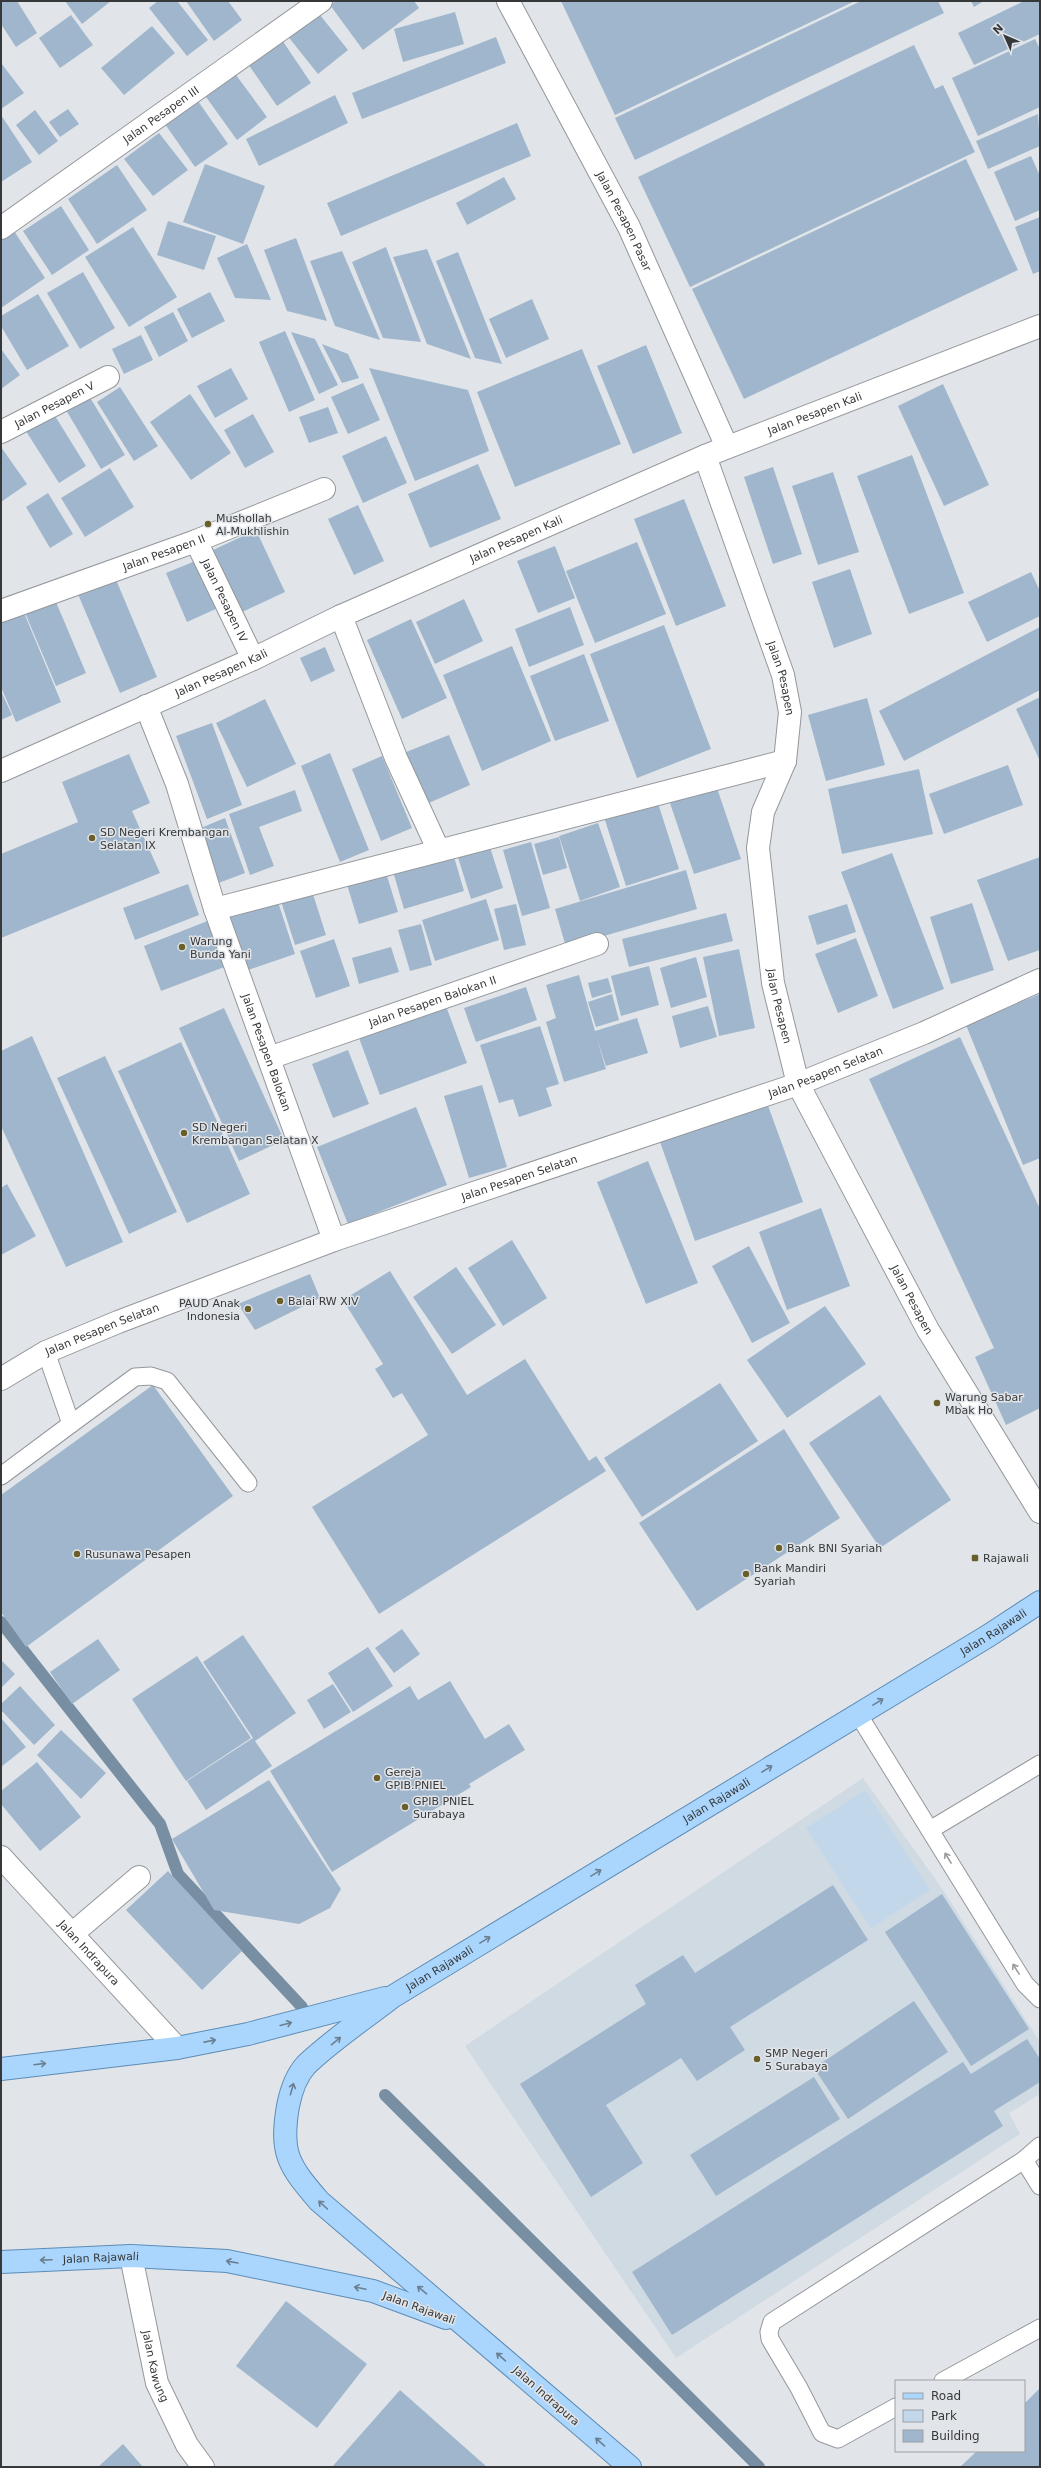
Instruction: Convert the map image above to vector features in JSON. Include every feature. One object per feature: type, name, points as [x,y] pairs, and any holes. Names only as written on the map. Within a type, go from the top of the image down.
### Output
[{"type":"main road","name":"Jalan Rajawali","points":[[462,2324],[318,2201],[296,2175],[287,2156],[284,2134],[294,2083],[306,2066],[392,1996],[988,1636],[1040,1602]]},
{"type":"main road","name":"Jalan Rajawali","points":[[1,2069],[177,2048],[248,2034],[392,1996]]},
{"type":"main road","name":"Jalan Rajawali","points":[[1,2262],[131,2256],[227,2261],[373,2291],[462,2324]]},
{"type":"main road","name":"Jalan Indrapura","points":[[462,2324],[630,2467]]},
{"type":"street","name":"Jalan Pesapen III","points":[[1,228],[321,1]]},
{"type":"street","name":"Jalan Pesapen Pasar","points":[[508,1],[629,227],[727,447]]},
{"type":"street","name":"Jalan Pesapen Kali","points":[[1,771],[253,659],[341,616],[705,456],[1040,326]]},
{"type":"street","name":"Jalan Pesapen V","points":[[1,432],[108,377]]},
{"type":"street","name":"Jalan Pesapen","points":[[705,456],[782,675],[790,712],[785,761],[763,812],[758,848],[773,983],[798,1084],[928,1330],[1040,1512]]},
{"type":"street","name":"Jalan Pesapen II","points":[[1,611],[196,541],[324,489]]},
{"type":"street","name":"Jalan Pesapen IV","points":[[196,541],[253,659]]},
{"type":"street","points":[[341,616],[396,758],[438,850]]},
{"type":"street","name":"Jalan Pesapen Balokan","points":[[146,706],[177,784],[215,909],[334,1240]]},
{"type":"street","points":[[215,909],[785,761]]},
{"type":"street","name":"Jalan Pesapen Balokan II","points":[[269,1058],[596,944]]},
{"type":"street","name":"Jalan Pesapen Selatan","points":[[1,1379],[46,1352],[118,1322],[334,1240],[798,1084],[924,1033],[1040,980]]},
{"type":"street","name":"Jalan Indrapura","points":[[1,1857],[177,2048]]},
{"type":"street","points":[[72,1934],[139,1877]]},
{"type":"street","name":"Jalan Kawung","points":[[131,2256],[156,2383],[187,2445],[203,2467]]},
{"type":"lane","points":[[46,1352],[71,1424]]},
{"type":"lane","points":[[1,1476],[135,1377],[151,1376],[167,1381],[248,1483]]},
{"type":"lane","points":[[858,1714],[1025,1984],[1040,1999]]},
{"type":"lane","points":[[930,1830],[1040,1764]]},
{"type":"lane","points":[[895,2408],[838,2439],[822,2433],[799,2388],[770,2339],[769,2332],[772,2322],[1024,2160],[1040,2146]]},
{"type":"lane","points":[[1024,2160],[1040,2186]]},
{"type":"lane","points":[[946,2380],[1040,2328]]},
{"type":"shaded area","name":"SMP Negeri 5 Surabaya","points":[[863,1778],[941,1887],[1040,2042],[1040,2094],[1009,2113],[1020,2134],[676,2358],[465,2046]]},
{"type":"green space","points":[[865,1790],[930,1890],[871,1928],[806,1828]]},
{"type":"building","points":[[1,1],[17,1],[37,33],[16,47],[1,24]]},
{"type":"building","points":[[65,1],[111,1],[82,24]]},
{"type":"building","points":[[158,1],[177,1],[208,40],[187,56],[149,8]]},
{"type":"building","points":[[186,1],[228,1],[242,20],[214,41]]},
{"type":"building","points":[[336,1],[414,1],[419,8],[363,50],[330,5]]},
{"type":"building","points":[[561,1],[855,1],[615,115]]},
{"type":"building","points":[[861,1],[938,1],[944,13],[635,160],[615,118]]},
{"type":"building","points":[[971,1],[984,1],[974,7]]},
{"type":"building","points":[[1024,1],[1040,1],[1040,34],[974,65],[958,33]]},
{"type":"building","points":[[316,10],[348,50],[318,74],[286,34]]},
{"type":"building","points":[[455,12],[464,44],[403,62],[394,29]]},
{"type":"building","points":[[71,15],[93,45],[60,68],[39,38]]},
{"type":"building","points":[[152,26],[175,53],[124,95],[101,68]]},
{"type":"building","points":[[280,37],[311,83],[277,106],[246,61]]},
{"type":"building","points":[[496,37],[506,63],[362,119],[352,93]]},
{"type":"building","points":[[1035,39],[1040,49],[1040,107],[978,136],[952,78]]},
{"type":"building","points":[[914,45],[935,89],[943,85],[975,152],[690,287],[638,177]]},
{"type":"building","points":[[1,63],[24,93],[1,109]]},
{"type":"building","points":[[236,75],[267,117],[237,140],[206,97]]},
{"type":"building","points":[[193,94],[228,144],[195,167],[160,117]]},
{"type":"building","points":[[335,95],[348,123],[259,166],[246,139]]},
{"type":"building","points":[[68,109],[79,124],[60,137],[49,122]]},
{"type":"building","points":[[35,110],[58,141],[39,155],[16,125]]},
{"type":"building","points":[[1038,114],[1040,146],[988,169],[976,141]]},
{"type":"building","points":[[1,115],[32,162],[1,182]]},
{"type":"building","points":[[517,123],[531,156],[341,236],[327,203]]},
{"type":"building","points":[[159,133],[188,170],[153,196],[124,159]]},
{"type":"building","points":[[1031,156],[1040,176],[1040,210],[1015,221],[994,172]]},
{"type":"building","points":[[966,159],[1018,270],[744,399],[692,289]]},
{"type":"building","points":[[205,164],[265,186],[243,244],[183,222]]},
{"type":"building","points":[[117,165],[147,210],[97,244],[68,199]]},
{"type":"building","points":[[504,177],[516,199],[467,225],[456,203]]},
{"type":"building","points":[[61,206],[89,250],[52,275],[23,231]]},
{"type":"building","points":[[1040,217],[1040,271],[1033,274],[1015,227]]},
{"type":"building","points":[[168,221],[216,236],[204,270],[157,255]]},
{"type":"building","points":[[133,227],[177,297],[129,327],[85,257]]},
{"type":"building","points":[[14,231],[45,278],[1,308],[1,240]]},
{"type":"building","points":[[296,238],[327,321],[287,311],[264,250]]},
{"type":"building","points":[[247,244],[271,300],[235,298],[217,258]]},
{"type":"building","points":[[386,247],[421,342],[383,338],[352,262]]},
{"type":"building","points":[[427,249],[471,359],[427,344],[393,257]]},
{"type":"building","points":[[342,251],[380,340],[335,326],[310,261]]},
{"type":"building","points":[[458,252],[502,364],[475,358],[436,261]]},
{"type":"building","points":[[83,272],[115,328],[80,349],[47,293]]},
{"type":"building","points":[[210,292],[225,321],[192,338],[177,309]]},
{"type":"building","points":[[38,294],[69,346],[27,370],[1,326],[1,316]]},
{"type":"building","points":[[532,299],[549,339],[506,358],[489,319]]},
{"type":"building","points":[[173,312],[188,341],[159,357],[144,327]]},
{"type":"building","points":[[285,331],[315,400],[289,412],[259,342]]},
{"type":"building","points":[[291,332],[315,339],[338,385],[319,394]]},
{"type":"building","points":[[141,335],[153,360],[124,374],[112,349]]},
{"type":"building","points":[[322,344],[348,354],[359,378],[342,383]]},
{"type":"building","points":[[646,345],[682,433],[633,454],[597,366]]},
{"type":"building","points":[[1,349],[20,375],[1,389]]},
{"type":"building","points":[[582,349],[621,444],[515,487],[477,392]]},
{"type":"building","points":[[231,368],[248,399],[215,418],[197,386]]},
{"type":"building","points":[[369,368],[468,390],[489,451],[415,481]]},
{"type":"building","points":[[363,383],[380,420],[348,434],[331,397]]},
{"type":"building","points":[[943,384],[989,485],[944,506],[898,406]]},
{"type":"building","points":[[120,387],[158,446],[134,461],[97,402]]},
{"type":"building","points":[[86,391],[125,455],[101,469],[63,405]]},
{"type":"building","points":[[190,394],[231,453],[191,480],[150,422]]},
{"type":"building","points":[[328,407],[338,433],[309,443],[299,417]]},
{"type":"building","points":[[52,411],[86,466],[59,483],[24,428]]},
{"type":"building","points":[[253,414],[274,452],[245,468],[224,430]]},
{"type":"building","points":[[386,436],[407,483],[363,503],[342,456]]},
{"type":"building","points":[[1,447],[27,484],[1,502]]},
{"type":"building","points":[[912,455],[964,593],[909,614],[857,476]]},
{"type":"building","points":[[478,464],[501,519],[430,548],[408,494]]},
{"type":"building","points":[[773,467],[802,554],[773,564],[744,477]]},
{"type":"building","points":[[110,468],[134,507],[85,537],[61,498]]},
{"type":"building","points":[[833,472],[859,552],[818,565],[792,486]]},
{"type":"building","points":[[48,493],[73,534],[50,548],[26,507]]},
{"type":"building","points":[[684,499],[726,606],[676,626],[634,519]]},
{"type":"building","points":[[358,505],[384,561],[354,575],[328,519]]},
{"type":"building","points":[[256,530],[285,592],[240,613],[211,551]]},
{"type":"building","points":[[637,542],[666,614],[595,643],[566,571]]},
{"type":"building","points":[[555,546],[575,598],[538,613],[517,561]]},
{"type":"building","points":[[200,559],[220,607],[187,622],[166,573]]},
{"type":"building","points":[[850,569],[872,634],[834,648],[812,582]]},
{"type":"building","points":[[1031,572],[1040,591],[1040,616],[987,642],[968,602]]},
{"type":"building","points":[[114,575],[157,677],[120,693],[77,592]]},
{"type":"building","points":[[53,595],[86,673],[56,686],[23,608]]},
{"type":"building","points":[[464,599],[483,641],[435,664],[416,622]]},
{"type":"building","points":[[570,607],[584,645],[529,667],[515,629]]},
{"type":"building","points":[[22,608],[61,702],[16,722],[1,687],[1,617]]},
{"type":"building","points":[[411,619],[447,698],[402,719],[367,640]]},
{"type":"building","points":[[664,625],[711,749],[637,778],[590,654]]},
{"type":"building","points":[[1040,627],[1040,690],[904,761],[879,711]]},
{"type":"building","points":[[512,646],[551,741],[482,771],[443,675]]},
{"type":"building","points":[[325,647],[335,671],[311,682],[300,658]]},
{"type":"building","points":[[584,654],[609,721],[555,741],[530,676]]},
{"type":"building","points":[[1,691],[12,715],[1,720]]},
{"type":"building","points":[[1040,697],[1040,761],[1016,709]]},
{"type":"building","points":[[867,698],[885,765],[826,781],[808,715]]},
{"type":"building","points":[[265,699],[296,764],[247,787],[216,723]]},
{"type":"building","points":[[212,723],[242,805],[207,819],[176,736]]},
{"type":"building","points":[[449,735],[470,785],[422,806],[401,754]]},
{"type":"building","points":[[330,753],[369,850],[340,862],[301,766]]},
{"type":"building","name":"SD Negeri Krembangan Selatan IX","points":[[129,754],[150,803],[132,811],[160,873],[1,938],[1,854],[78,822],[62,782]]},
{"type":"building","points":[[382,756],[412,828],[381,841],[352,769]]},
{"type":"building","points":[[1008,765],[1023,805],[944,834],[929,794]]},
{"type":"building","points":[[919,769],[933,834],[842,854],[828,789]]},
{"type":"building","points":[[717,788],[741,859],[694,874],[670,803]]},
{"type":"building","points":[[295,790],[302,811],[259,827],[274,866],[250,875],[229,814]]},
{"type":"building","points":[[657,800],[679,869],[626,886],[604,817]]},
{"type":"building","points":[[225,818],[245,873],[216,884],[196,830]]},
{"type":"building","points":[[598,823],[620,887],[580,901],[559,836]]},
{"type":"building","points":[[559,837],[567,868],[543,875],[534,844]]},
{"type":"building","points":[[488,841],[503,888],[471,899],[456,851]]},
{"type":"building","points":[[531,842],[550,908],[522,916],[503,850]]},
{"type":"building","points":[[452,850],[464,891],[404,909],[392,868]]},
{"type":"building","points":[[892,853],[944,989],[893,1009],[841,872]]},
{"type":"building","points":[[1040,857],[1040,950],[1008,961],[977,880]]},
{"type":"building","points":[[384,866],[398,912],[359,924],[345,878]]},
{"type":"building","points":[[686,870],[697,909],[566,947],[555,909]]},
{"type":"building","points":[[188,884],[199,915],[135,940],[123,908]]},
{"type":"building","points":[[311,888],[326,935],[295,945],[280,898]]},
{"type":"building","points":[[276,896],[295,954],[248,970],[228,913]]},
{"type":"building","points":[[486,899],[499,940],[435,961],[422,920]]},
{"type":"building","points":[[972,903],[994,970],[951,984],[930,917]]},
{"type":"building","points":[[516,904],[526,945],[504,950],[494,909]]},
{"type":"building","points":[[847,904],[856,932],[817,945],[808,916]]},
{"type":"building","points":[[726,913],[733,941],[629,967],[622,939]]},
{"type":"building","points":[[210,920],[227,966],[161,991],[144,946]]},
{"type":"building","points":[[421,924],[432,965],[410,971],[398,930]]},
{"type":"building","points":[[856,938],[878,996],[838,1013],[815,954]]},
{"type":"building","points":[[334,939],[350,986],[316,998],[300,951]]},
{"type":"building","points":[[391,947],[399,972],[359,984],[352,958]]},
{"type":"building","points":[[739,949],[755,1028],[719,1036],[703,957]]},
{"type":"building","points":[[696,957],[707,997],[671,1008],[660,968]]},
{"type":"building","points":[[649,966],[659,1005],[621,1016],[611,976]]},
{"type":"building","points":[[579,975],[595,1031],[637,1018],[648,1053],[606,1066],[596,1036],[606,1069],[564,1082],[546,1022],[556,1018],[546,985]]},
{"type":"building","points":[[608,978],[612,992],[592,998],[588,983]]},
{"type":"building","points":[[526,987],[537,1020],[476,1042],[464,1008]]},
{"type":"building","points":[[612,994],[619,1020],[596,1027],[588,1002]]},
{"type":"building","points":[[1040,994],[1040,1158],[1023,1165],[966,1025]]},
{"type":"building","points":[[446,1006],[467,1063],[380,1095],[359,1038]]},
{"type":"building","points":[[708,1006],[717,1037],[680,1048],[672,1016]]},
{"type":"building","points":[[224,1008],[284,1140],[239,1161],[179,1028]]},
{"type":"building","points":[[540,1026],[559,1084],[546,1088],[552,1106],[519,1117],[513,1099],[499,1103],[480,1045]]},
{"type":"building","points":[[32,1036],[123,1242],[66,1267],[1,1126],[1,1051]]},
{"type":"building","points":[[960,1037],[1040,1209],[1040,1408],[1006,1425],[975,1357],[994,1348],[869,1079]]},
{"type":"building","name":"SD Negeri Krembangan Selatan X","points":[[181,1042],[250,1194],[187,1223],[118,1071]]},
{"type":"building","points":[[348,1050],[369,1104],[333,1118],[312,1064]]},
{"type":"building","points":[[105,1056],[177,1212],[129,1234],[57,1078]]},
{"type":"building","points":[[482,1085],[507,1167],[469,1178],[444,1096]]},
{"type":"building","points":[[766,1100],[803,1202],[695,1241],[659,1139]]},
{"type":"building","points":[[416,1107],[447,1185],[348,1224],[317,1147]]},
{"type":"building","points":[[648,1161],[698,1283],[646,1304],[597,1182]]},
{"type":"building","points":[[7,1184],[36,1236],[1,1255],[1,1188]]},
{"type":"building","points":[[821,1208],[850,1286],[787,1310],[759,1232]]},
{"type":"building","points":[[512,1240],[547,1298],[503,1326],[468,1268]]},
{"type":"building","points":[[749,1246],[790,1323],[752,1343],[712,1266]]},
{"type":"building","points":[[456,1267],[496,1325],[452,1354],[413,1297]]},
{"type":"building","points":[[390,1271],[467,1395],[525,1359],[589,1461],[596,1456],[606,1471],[379,1614],[312,1507],[428,1435],[402,1393],[393,1398],[375,1369],[383,1364],[343,1300]]},
{"type":"building","name":"Balai RW XIV","points":[[310,1274],[320,1298],[255,1330],[238,1304]]},
{"type":"building","points":[[825,1306],[866,1364],[787,1418],[747,1360]]},
{"type":"building","points":[[720,1383],[758,1441],[642,1517],[604,1458]]},
{"type":"building","name":"Rusunawa Pesapen","points":[[153,1385],[233,1496],[26,1647],[1,1612],[1,1495]]},
{"type":"building","points":[[880,1395],[951,1500],[880,1548],[809,1443]]},
{"type":"building","points":[[784,1429],[840,1518],[697,1611],[639,1523]]},
{"type":"building","points":[[402,1629],[420,1654],[394,1673],[375,1648]]},
{"type":"building","points":[[243,1635],[296,1713],[255,1741],[272,1766],[206,1810],[187,1781],[253,1738],[203,1662]]},
{"type":"building","points":[[98,1639],[120,1670],[72,1704],[50,1672]]},
{"type":"building","points":[[368,1647],[393,1686],[353,1712],[328,1673]]},
{"type":"building","points":[[197,1656],[251,1738],[186,1781],[132,1699]]},
{"type":"building","points":[[1,1660],[15,1674],[1,1688]]},
{"type":"building","name":"Gereja GPIB.PNIEL","points":[[450,1681],[485,1739],[509,1724],[525,1750],[469,1784],[471,1787],[332,1872],[270,1771],[410,1686],[418,1700]]},
{"type":"building","points":[[333,1684],[351,1712],[324,1729],[307,1700]]},
{"type":"building","points":[[20,1686],[55,1725],[34,1745],[1,1710],[1,1704]]},
{"type":"building","points":[[1,1718],[26,1747],[1,1767]]},
{"type":"building","points":[[61,1730],[106,1773],[81,1799],[37,1755]]},
{"type":"building","points":[[37,1762],[81,1817],[40,1851],[1,1804],[1,1791]]},
{"type":"building","points":[[269,1780],[341,1889],[330,1908],[299,1924],[214,1910],[172,1839]]},
{"type":"building","points":[[168,1871],[242,1951],[202,1990],[126,1910]]},
{"type":"building","points":[[833,1885],[868,1940],[730,2027],[745,2050],[697,2081],[681,2058],[606,2105],[643,2163],[591,2197],[520,2084],[646,2004],[635,1985],[683,1955],[695,1973]]},
{"type":"building","points":[[942,1894],[1029,2029],[971,2066],[885,1932]]},
{"type":"building","points":[[914,2001],[948,2052],[848,2119],[814,2068]]},
{"type":"building","points":[[1027,2039],[1040,2059],[1040,2082],[994,2111],[1003,2126],[672,2335],[632,2272],[963,2062],[971,2074]]},
{"type":"building","points":[[814,2077],[840,2119],[716,2196],[690,2155]]},
{"type":"building","points":[[286,2301],[367,2364],[317,2428],[236,2366]]},
{"type":"building","points":[[1040,2388],[1040,2467],[960,2467],[976,2452],[1025,2452],[1025,2403]]},
{"type":"building","points":[[400,2390],[487,2467],[332,2467]]},
{"type":"building","points":[[123,2444],[143,2467],[98,2467]]},
{"type":"waterway","points":[[1,1622],[160,1824],[178,1874],[302,2007]]},
{"type":"waterway","points":[[385,2095],[759,2467]]},
{"type":"place","name":"Mushollah Al-Mukhlishin","points":[[208,524]]},
{"type":"place","name":"SD Negeri Krembangan Selatan IX","points":[[92,838]]},
{"type":"place","name":"Warung Bunda Yani","points":[[182,947]]},
{"type":"place","name":"SD Negeri Krembangan Selatan X","points":[[184,1133]]},
{"type":"place","name":"Balai RW XIV","points":[[280,1301]]},
{"type":"place","name":"PAUD Anak Indonesia","points":[[248,1309]]},
{"type":"place","name":"Warung Sabar Mbak Ho","points":[[937,1403]]},
{"type":"place","name":"Bank BNI Syariah","points":[[779,1548]]},
{"type":"place","name":"Rusunawa Pesapen","points":[[77,1554]]},
{"type":"place","name":"Rajawali","points":[[975,1558]]},
{"type":"place","name":"Bank Mandiri Syariah","points":[[746,1574]]},
{"type":"place","name":"Gereja GPIB.PNIEL","points":[[377,1778]]},
{"type":"place","name":"GPIB PNIEL Surabaya","points":[[405,1807]]},
{"type":"place","name":"SMP Negeri 5 Surabaya","points":[[757,2059]]}]
